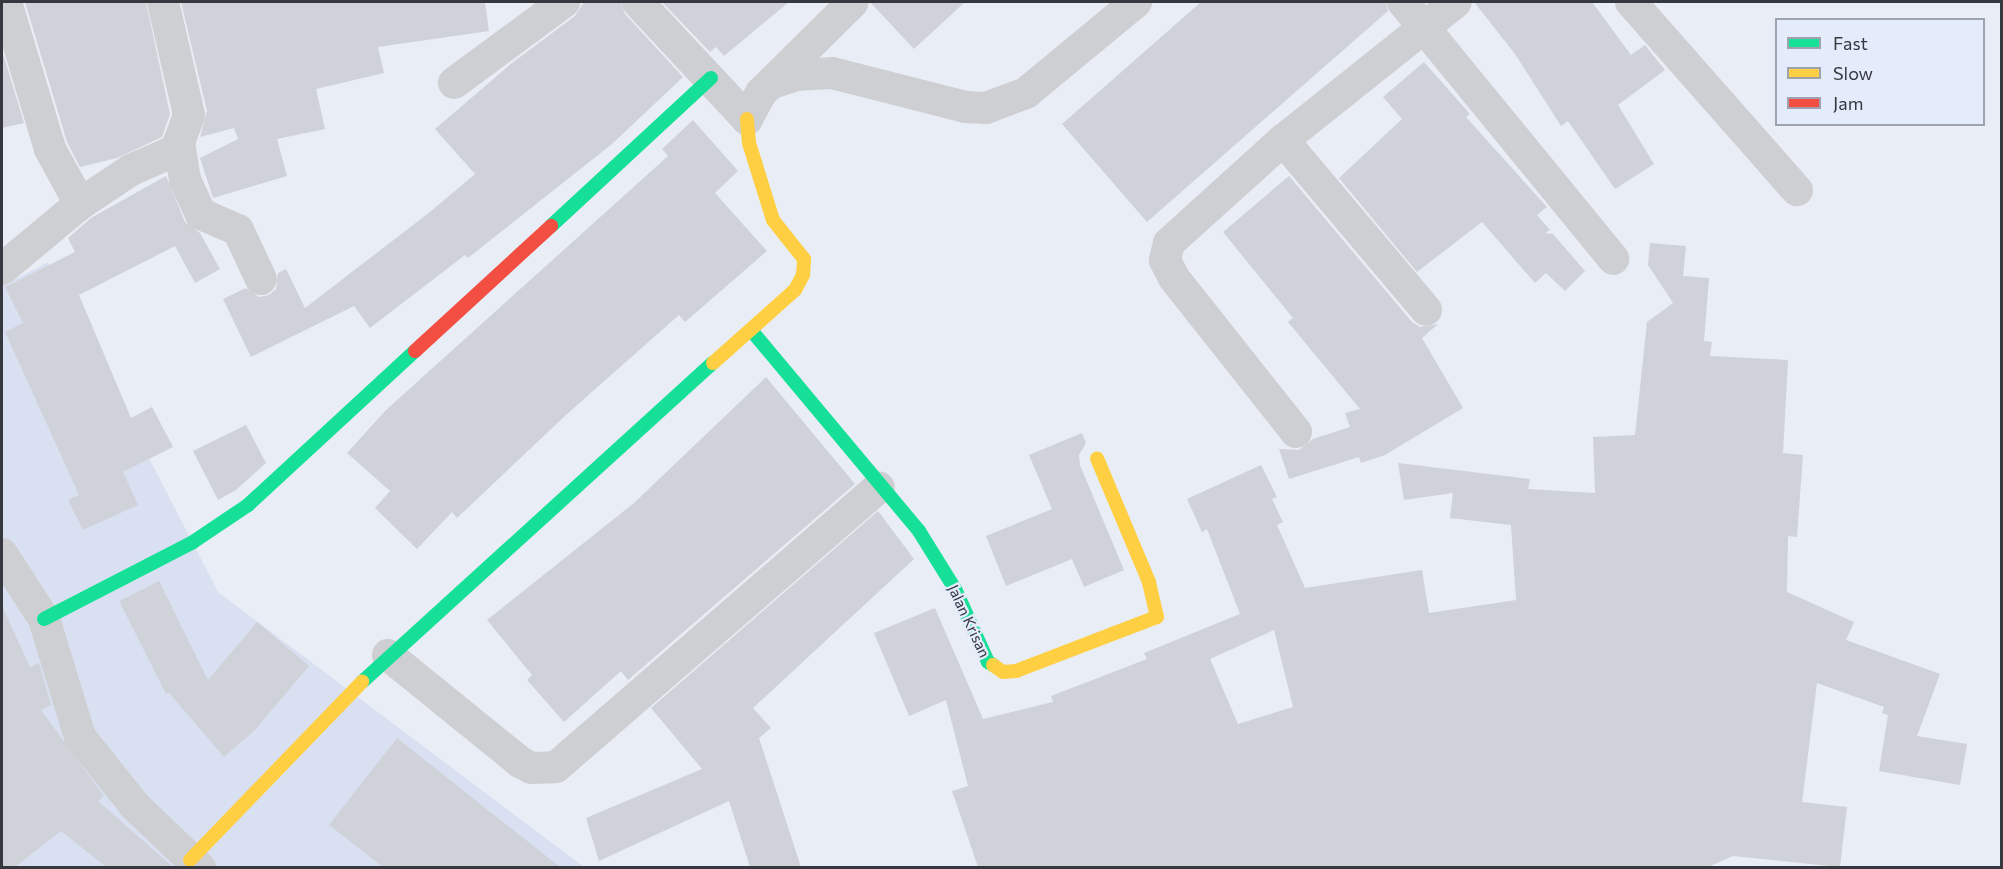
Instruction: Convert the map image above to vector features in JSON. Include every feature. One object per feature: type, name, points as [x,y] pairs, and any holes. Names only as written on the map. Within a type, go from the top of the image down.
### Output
[{"type":"street","points":[[6,2],[50,149],[80,204]]},
{"type":"street","points":[[164,2],[189,115],[179,149],[180,162],[195,205],[208,220],[238,230],[261,279]]},
{"type":"street","points":[[454,83],[564,2]]},
{"type":"street","points":[[638,2],[747,119]]},
{"type":"street","points":[[2,554],[44,619],[80,737],[135,806],[195,863],[388,655],[795,290],[803,275],[804,259],[773,220],[749,143],[747,119],[761,93],[775,82],[853,2]]},
{"type":"street","points":[[775,82],[796,75],[832,73],[965,107],[986,108],[1026,93],[1136,2]]},
{"type":"street","points":[[1403,2],[1613,259]]},
{"type":"street","points":[[1296,432],[1174,278],[1165,260],[1168,243],[1283,140],[1456,2]]},
{"type":"street","points":[[1631,2],[1797,190]]},
{"type":"street","points":[[44,619],[193,542],[248,505],[711,78]]},
{"type":"street","points":[[1283,140],[1426,310]]},
{"type":"street","points":[[2,270],[80,204],[131,170],[179,149]]},
{"type":"street","name":"Jalan Krisan","points":[[751,330],[879,487],[919,531],[956,589],[988,662],[1003,672],[1016,671],[1157,617],[1158,609],[1149,582],[1096,458]]},
{"type":"street","points":[[388,655],[520,762],[532,768],[556,766],[879,487]]},
{"type":"shaded area","points":[[48,262],[218,592],[584,867],[2,868],[2,286]]},
{"type":"building","points":[[25,2],[146,2],[170,114],[162,137],[117,158],[80,167],[67,142]]},
{"type":"building","points":[[181,2],[485,2],[489,31],[378,47],[384,73],[316,89],[325,129],[277,139],[287,176],[213,198],[200,158],[238,139],[234,128],[200,137],[207,111]]},
{"type":"building","points":[[584,2],[621,2],[625,14],[683,77],[612,144],[468,258],[465,255],[370,328],[354,306],[251,357],[223,299],[246,288],[259,297],[269,295],[276,289],[278,273],[286,269],[305,308],[430,212],[475,174],[435,129],[512,63],[575,16]]},
{"type":"building","points":[[662,2],[789,2],[724,56],[716,47],[710,52]]},
{"type":"building","points":[[870,2],[965,2],[914,49]]},
{"type":"building","points":[[1201,2],[1386,2],[1388,11],[1147,222],[1062,124]]},
{"type":"building","points":[[1474,2],[1592,2],[1631,55],[1645,45],[1665,70],[1618,105],[1654,164],[1615,189],[1568,121],[1561,126],[1515,54]]},
{"type":"building","points":[[2,50],[24,123],[2,128]]},
{"type":"building","points":[[1424,62],[1470,114],[1466,117],[1547,207],[1537,215],[1550,230],[1545,233],[1553,234],[1585,271],[1565,291],[1546,273],[1535,283],[1482,222],[1417,272],[1339,178],[1402,119],[1383,97]]},
{"type":"building","points":[[693,120],[738,171],[715,193],[767,251],[685,322],[679,315],[567,414],[457,518],[452,512],[417,549],[375,508],[390,491],[347,453],[386,410],[668,156],[662,149]]},
{"type":"building","points":[[166,176],[185,222],[200,233],[220,269],[195,283],[175,246],[79,295],[131,418],[152,407],[173,447],[123,472],[138,505],[83,530],[68,500],[79,495],[5,332],[23,323],[5,287],[75,252],[68,238],[91,218]]},
{"type":"building","points":[[1289,176],[1412,322],[1420,327],[1438,324],[1422,338],[1463,408],[1385,455],[1361,463],[1359,457],[1289,479],[1279,449],[1299,450],[1313,439],[1350,427],[1345,413],[1360,409],[1288,322],[1293,318],[1223,232]]},
{"type":"building","points":[[1650,243],[1686,246],[1683,276],[1709,278],[1704,341],[1712,342],[1710,356],[1788,360],[1783,453],[1803,455],[1797,537],[1788,536],[1787,592],[1854,622],[1846,640],[1940,674],[1917,736],[1967,744],[1960,785],[1879,771],[1888,715],[1882,713],[1884,707],[1817,683],[1802,802],[1847,807],[1840,867],[1733,856],[1708,867],[978,867],[952,791],[968,786],[946,700],[909,716],[874,633],[935,608],[983,719],[1053,702],[1051,696],[1147,659],[1144,653],[1240,614],[1207,529],[1202,532],[1187,499],[1261,465],[1277,497],[1272,499],[1283,522],[1277,525],[1305,588],[1422,570],[1429,613],[1516,600],[1511,525],[1450,518],[1453,493],[1404,500],[1398,463],[1530,479],[1528,489],[1595,493],[1593,437],[1635,435],[1647,322],[1673,303],[1648,265]],"holes":[[[1274,630],[1293,707],[1238,724],[1210,659]]]},
{"type":"building","points":[[766,377],[855,484],[628,680],[621,671],[564,722],[527,680],[532,675],[487,620],[634,503]]},
{"type":"building","points":[[246,425],[266,463],[236,490],[218,500],[193,451]]},
{"type":"building","points":[[1082,433],[1086,443],[1079,455],[1080,465],[1124,570],[1084,587],[1072,559],[1006,586],[986,536],[1052,509],[1029,455]]},
{"type":"building","points":[[878,511],[914,559],[753,708],[771,728],[759,738],[801,867],[750,867],[729,801],[599,861],[586,818],[702,769],[651,708]]},
{"type":"building","points":[[159,581],[208,680],[257,622],[309,666],[255,730],[224,757],[169,693],[166,694],[119,601]]},
{"type":"building","points":[[2,606],[30,667],[39,663],[51,705],[41,710],[104,796],[98,801],[173,867],[106,867],[61,831],[15,867],[2,867]]},
{"type":"building","points":[[397,738],[560,867],[383,867],[329,825]]},
{"type":"traffic: fast","points":[[551,226],[711,78]]},
{"type":"traffic: fast","points":[[751,330],[919,531],[955,589],[988,662],[993,665]]},
{"type":"traffic: fast","points":[[44,619],[193,542],[248,505],[415,351]]},
{"type":"traffic: fast","points":[[362,682],[713,363]]},
{"type":"traffic: slow","points":[[713,363],[795,290],[803,275],[804,259],[773,220],[749,143],[747,119]]},
{"type":"traffic: slow","points":[[993,665],[1003,672],[1016,671],[1157,617],[1149,582],[1097,458]]},
{"type":"traffic: slow","points":[[190,860],[362,682]]},
{"type":"traffic: jam","points":[[415,351],[551,226]]}]
